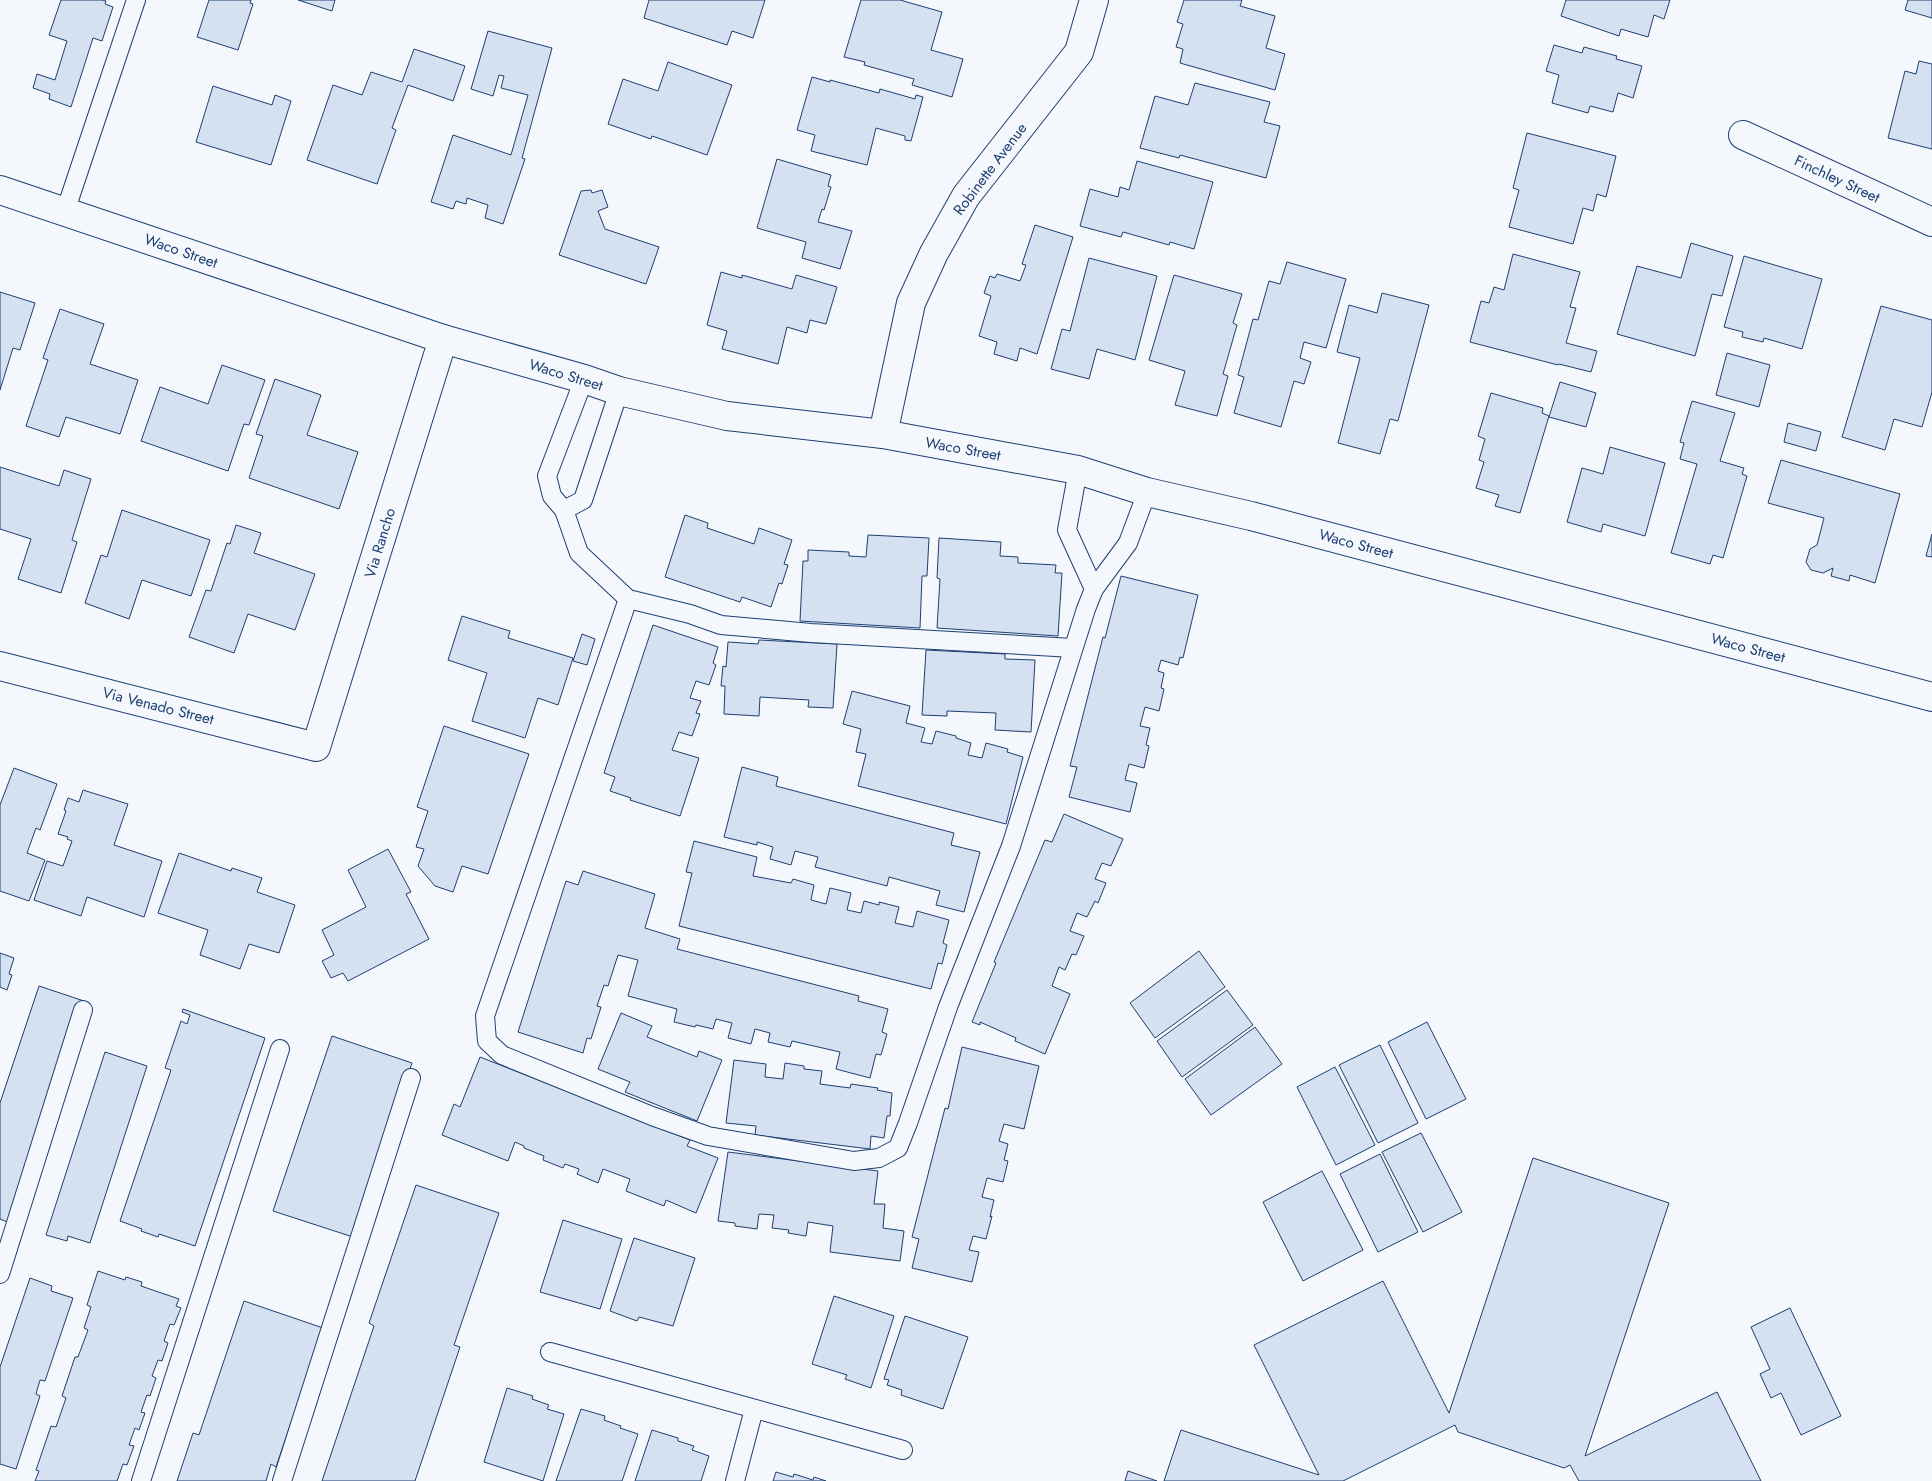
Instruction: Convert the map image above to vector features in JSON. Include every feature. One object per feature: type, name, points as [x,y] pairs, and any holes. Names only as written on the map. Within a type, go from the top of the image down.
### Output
[{"type":"street","name":"Robinette Avenue","points":[[883,434],[911,303],[934,253],[966,196],[1079,52],[1094,0]]},
{"type":"street","name":"Finchley Street","points":[[1743,135],[1932,222]]},
{"type":"street","name":"Waco Street","points":[[0,190],[443,339],[584,379],[619,391],[727,416],[883,434],[1078,470],[1147,492],[1260,519],[1932,697]]},
{"type":"street","name":"Via Rancho","points":[[316,747],[443,339]]},
{"type":"street","name":"Via Venado Street","points":[[0,666],[316,747]]},
{"type":"lane","points":[[65,212],[136,0]]},
{"type":"lane","points":[[584,379],[547,476],[552,496],[564,510],[579,553],[628,599],[690,614],[721,625],[812,633],[1074,648]]},
{"type":"lane","points":[[564,510],[583,500],[619,391]]},
{"type":"lane","points":[[1078,470],[1067,530],[1094,589]]},
{"type":"lane","points":[[628,599],[485,1016],[487,1041],[502,1055],[652,1116],[708,1136],[854,1161],[879,1158],[898,1148],[908,1124],[948,1007],[1011,846],[1094,589],[1128,543],[1147,492]]},
{"type":"lane","points":[[0,1274],[83,1010]]},
{"type":"lane","points":[[141,1481],[280,1049]]},
{"type":"lane","points":[[282,1481],[411,1078]]},
{"type":"lane","points":[[550,1352],[903,1450]]},
{"type":"lane","points":[[735,1481],[754,1409]]},
{"type":"building","points":[[61,0],[102,0],[106,1],[105,4],[113,7],[102,41],[93,38],[71,107],[49,99],[50,94],[33,88],[37,74],[55,80],[67,41],[49,35]]},
{"type":"building","points":[[209,0],[251,0],[250,3],[253,4],[238,50],[197,37]]},
{"type":"building","points":[[298,0],[335,0],[332,11]]},
{"type":"building","points":[[649,0],[765,0],[753,38],[732,31],[727,45],[644,18]]},
{"type":"building","points":[[861,0],[900,0],[942,12],[931,50],[963,59],[952,97],[912,85],[914,79],[864,65],[865,62],[844,57]]},
{"type":"building","points":[[1184,0],[1242,0],[1240,6],[1275,16],[1266,48],[1285,54],[1275,90],[1180,63],[1183,49],[1176,47],[1183,24],[1177,22]]},
{"type":"building","points":[[1566,0],[1670,0],[1664,19],[1654,15],[1648,37],[1621,29],[1619,36],[1561,16]]},
{"type":"building","points":[[1908,0],[1932,0],[1932,18],[1905,10]]},
{"type":"building","points":[[488,31],[552,48],[522,158],[525,159],[503,224],[485,218],[488,205],[467,198],[466,204],[456,201],[453,209],[431,202],[453,135],[511,155],[528,95],[501,88],[504,76],[499,75],[493,96],[471,89]]},
{"type":"building","points":[[1554,45],[1582,53],[1584,47],[1617,56],[1616,59],[1642,66],[1633,98],[1618,93],[1613,112],[1590,106],[1588,113],[1552,103],[1559,75],[1546,71]]},
{"type":"building","points":[[414,49],[465,66],[453,101],[408,85],[392,128],[396,130],[377,184],[307,160],[333,85],[362,95],[371,72],[402,82]]},
{"type":"building","points":[[1919,61],[1932,64],[1932,149],[1888,138],[1905,71],[1916,74]]},
{"type":"building","points":[[668,62],[732,85],[707,155],[652,136],[651,139],[608,124],[623,79],[658,91]]},
{"type":"building","points":[[812,77],[879,93],[880,89],[915,99],[916,95],[923,97],[911,141],[905,140],[905,136],[876,128],[867,165],[811,151],[815,135],[797,130]]},
{"type":"building","points":[[1195,83],[1270,102],[1264,122],[1280,126],[1266,178],[1180,155],[1179,158],[1140,148],[1155,96],[1188,105]]},
{"type":"building","points":[[213,86],[272,105],[275,95],[291,101],[271,165],[196,142]]},
{"type":"building","points":[[1527,133],[1616,156],[1606,197],[1597,194],[1593,211],[1583,208],[1573,244],[1509,227],[1519,190],[1513,188]]},
{"type":"building","points":[[777,159],[831,175],[828,186],[831,187],[818,222],[852,231],[840,269],[802,258],[806,242],[757,228]]},
{"type":"building","points":[[1137,161],[1213,182],[1194,249],[1170,242],[1169,245],[1123,232],[1121,237],[1080,226],[1090,189],[1118,197],[1120,187],[1129,190]]},
{"type":"building","points":[[591,190],[592,193],[602,190],[608,207],[598,211],[605,229],[659,247],[646,284],[559,255],[581,191]]},
{"type":"building","points":[[1035,225],[1073,237],[1037,354],[1020,348],[1017,361],[994,354],[997,342],[979,336],[991,296],[984,293],[990,276],[995,278],[997,274],[1020,281],[1026,265],[1022,264]]},
{"type":"building","points":[[1691,243],[1733,256],[1722,296],[1712,294],[1695,356],[1617,334],[1637,266],[1681,278]]},
{"type":"building","points":[[1513,254],[1580,272],[1570,307],[1576,308],[1566,343],[1597,351],[1591,372],[1470,342],[1481,301],[1489,303],[1494,287],[1504,290]]},
{"type":"building","points":[[1744,256],[1822,279],[1802,349],[1764,338],[1763,342],[1742,337],[1743,332],[1724,327]]},
{"type":"building","points":[[1089,258],[1157,276],[1135,360],[1097,349],[1089,379],[1051,369],[1062,329],[1070,331]]},
{"type":"building","points":[[1287,262],[1346,279],[1326,348],[1304,342],[1300,358],[1311,362],[1304,384],[1294,381],[1281,427],[1234,413],[1244,377],[1238,375],[1253,319],[1258,320],[1269,281],[1280,284]]},
{"type":"building","points":[[721,272],[742,278],[742,275],[792,289],[796,275],[837,287],[826,324],[810,320],[807,333],[787,327],[778,364],[722,349],[727,331],[707,325]]},
{"type":"building","points":[[1174,275],[1242,294],[1233,323],[1237,325],[1223,374],[1228,376],[1217,416],[1175,405],[1185,371],[1149,360]]},
{"type":"building","points":[[0,292],[35,303],[20,350],[13,348],[0,390]]},
{"type":"building","points":[[1382,293],[1429,305],[1398,421],[1390,419],[1380,454],[1338,443],[1360,358],[1337,352],[1349,305],[1377,313]]},
{"type":"building","points":[[1881,306],[1932,320],[1932,392],[1922,427],[1894,419],[1885,450],[1842,437]]},
{"type":"building","points":[[60,309],[104,324],[90,364],[138,380],[120,434],[66,417],[59,437],[26,426],[48,360],[43,358]]},
{"type":"building","points":[[1727,353],[1770,365],[1759,407],[1716,395]]},
{"type":"building","points":[[222,365],[265,380],[249,425],[244,424],[228,471],[141,441],[160,387],[208,404]]},
{"type":"building","points":[[275,379],[321,395],[307,435],[358,452],[339,509],[249,478],[263,436],[256,434]]},
{"type":"building","points":[[1560,382],[1596,393],[1586,427],[1549,417]]},
{"type":"building","points":[[1491,393],[1543,408],[1542,413],[1549,416],[1520,513],[1495,506],[1499,495],[1476,488],[1484,462],[1479,460],[1485,439],[1478,436]]},
{"type":"building","points":[[1692,401],[1735,413],[1720,461],[1744,468],[1742,474],[1747,476],[1723,558],[1713,555],[1710,564],[1671,553],[1697,464],[1680,459],[1684,443],[1680,442]]},
{"type":"building","points":[[1788,423],[1821,432],[1816,451],[1784,442]]},
{"type":"building","points":[[1610,447],[1665,463],[1645,536],[1603,524],[1601,532],[1567,522],[1582,468],[1603,474]]},
{"type":"building","points":[[1781,460],[1900,494],[1875,583],[1850,575],[1849,581],[1831,576],[1833,568],[1823,573],[1811,570],[1806,562],[1810,549],[1817,545],[1824,518],[1768,503]]},
{"type":"building","points":[[0,467],[59,486],[64,470],[91,479],[72,540],[77,542],[61,593],[18,579],[31,539],[0,529]]},
{"type":"building","points":[[122,510],[210,540],[191,596],[142,580],[129,619],[85,603],[101,555],[107,557]]},
{"type":"building","points":[[685,515],[708,523],[707,528],[754,544],[759,528],[792,540],[784,564],[788,565],[782,584],[779,583],[771,607],[742,597],[740,602],[665,577]]},
{"type":"building","points":[[236,525],[261,533],[254,553],[315,574],[295,630],[248,614],[234,653],[189,637],[206,590],[211,591],[227,543],[230,544]]},
{"type":"building","points":[[1932,534],[1932,557],[1926,556]]},
{"type":"building","points":[[868,535],[929,538],[927,576],[922,576],[920,628],[800,621],[803,561],[808,561],[808,550],[849,552],[849,556],[866,557]]},
{"type":"building","points":[[939,538],[1001,542],[1000,556],[1018,557],[1018,563],[1056,565],[1055,573],[1062,573],[1058,636],[937,628],[940,579],[937,578]]},
{"type":"building","points":[[1121,576],[1198,595],[1183,658],[1180,657],[1178,665],[1161,660],[1158,671],[1164,673],[1161,688],[1164,689],[1159,711],[1145,707],[1140,726],[1150,728],[1146,745],[1149,746],[1144,768],[1129,764],[1125,780],[1137,783],[1130,812],[1069,797],[1077,767],[1070,766],[1103,637],[1105,638]]},
{"type":"building","points":[[462,616],[510,631],[508,638],[573,658],[558,705],[538,698],[525,738],[472,721],[487,673],[448,660]]},
{"type":"building","points":[[653,625],[718,647],[713,663],[716,665],[709,685],[696,681],[690,698],[701,701],[696,713],[700,714],[692,736],[679,732],[672,750],[699,758],[680,816],[630,800],[631,798],[610,791],[615,777],[604,773]]},
{"type":"building","points":[[582,634],[595,639],[587,665],[573,661]]},
{"type":"building","points":[[759,640],[837,644],[833,708],[808,707],[809,700],[760,697],[759,716],[724,714],[725,686],[721,686],[723,666],[726,667],[728,642],[758,644]]},
{"type":"building","points":[[926,650],[1005,654],[1005,659],[1035,660],[1031,732],[995,730],[996,713],[947,711],[947,716],[922,715]]},
{"type":"building","points":[[852,691],[910,706],[906,723],[925,728],[921,742],[932,744],[936,731],[956,736],[956,738],[971,743],[968,755],[982,758],[986,743],[1008,749],[1007,752],[1023,757],[1006,824],[858,786],[866,754],[856,752],[861,729],[843,724]]},
{"type":"building","points":[[444,726],[529,754],[488,874],[462,866],[453,892],[435,886],[418,866],[424,849],[416,847],[428,811],[417,807]]},
{"type":"building","points":[[742,767],[778,777],[776,786],[954,833],[951,845],[980,852],[964,912],[936,905],[940,891],[889,877],[887,886],[815,867],[818,857],[795,851],[791,865],[770,859],[773,847],[757,842],[757,845],[724,837]]},
{"type":"building","points":[[14,768],[57,784],[40,830],[36,828],[27,853],[45,860],[29,901],[0,891],[0,805]]},
{"type":"building","points":[[83,790],[128,804],[114,845],[162,861],[144,917],[87,897],[81,916],[34,900],[47,861],[63,866],[72,841],[67,839],[68,837],[58,834],[66,811],[64,810],[68,798],[79,802]]},
{"type":"building","points":[[1064,814],[1123,839],[1111,866],[1102,863],[1095,879],[1106,883],[1098,903],[1095,901],[1087,917],[1077,913],[1070,931],[1084,936],[1076,955],[1072,954],[1065,970],[1059,967],[1052,986],[1070,994],[1045,1054],[1015,1041],[1016,1038],[980,1022],[980,1025],[972,1022],[996,963],[994,962],[1045,840],[1052,842]]},
{"type":"building","points":[[694,841],[757,857],[753,876],[791,883],[793,879],[814,885],[811,900],[826,904],[830,888],[851,893],[847,910],[861,913],[864,901],[879,905],[879,902],[899,907],[895,923],[913,927],[917,911],[949,920],[943,943],[947,945],[942,964],[938,963],[931,989],[679,926],[692,873],[686,872]]},
{"type":"building","points":[[388,849],[411,892],[406,894],[429,939],[348,981],[343,973],[331,978],[322,961],[334,955],[322,930],[366,907],[348,870]]},
{"type":"building","points":[[179,853],[231,871],[232,868],[262,878],[257,892],[295,905],[279,953],[249,944],[240,969],[200,955],[208,930],[158,913]]},
{"type":"building","points":[[583,871],[655,894],[645,928],[680,939],[677,949],[859,996],[858,1001],[888,1009],[882,1032],[887,1034],[881,1055],[876,1054],[870,1078],[836,1069],[840,1052],[792,1041],[790,1047],[768,1042],[770,1033],[755,1029],[751,1044],[728,1038],[732,1023],[716,1019],[713,1029],[674,1022],[677,1009],[628,996],[638,960],[618,955],[608,986],[604,985],[597,1006],[601,1007],[591,1039],[587,1038],[583,1053],[518,1032],[566,881],[578,885]]},
{"type":"building","points":[[1199,951],[1225,987],[1155,1038],[1130,1003]]},
{"type":"building","points":[[0,953],[14,958],[9,974],[12,975],[7,990],[0,987]]},
{"type":"building","points":[[39,986],[84,1001],[10,1223],[0,1219],[0,1103]]},
{"type":"building","points":[[1227,990],[1253,1025],[1182,1077],[1157,1041]]},
{"type":"building","points":[[183,1009],[265,1038],[195,1246],[159,1234],[158,1237],[120,1221],[171,1070],[165,1068],[181,1021],[187,1024],[190,1015],[182,1012]]},
{"type":"building","points":[[621,1013],[652,1026],[647,1037],[697,1057],[699,1051],[722,1060],[697,1121],[625,1092],[630,1082],[598,1069]]},
{"type":"building","points":[[1427,1022],[1466,1099],[1426,1119],[1388,1042]]},
{"type":"building","points":[[1255,1027],[1282,1064],[1211,1115],[1185,1079]]},
{"type":"building","points":[[332,1036],[412,1063],[353,1237],[273,1211]]},
{"type":"building","points":[[1380,1045],[1418,1123],[1378,1143],[1339,1065]]},
{"type":"building","points":[[962,1047],[1039,1066],[1024,1129],[1004,1124],[999,1141],[1008,1144],[1004,1160],[1008,1161],[1003,1182],[987,1178],[982,1197],[994,1200],[990,1217],[992,1216],[986,1239],[973,1236],[969,1250],[979,1252],[972,1282],[912,1268],[919,1239],[912,1237],[945,1108],[948,1109]]},
{"type":"building","points":[[105,1052],[147,1066],[90,1243],[68,1236],[67,1241],[46,1235]]},
{"type":"building","points":[[480,1057],[690,1140],[687,1146],[718,1158],[696,1213],[666,1200],[664,1206],[626,1191],[630,1179],[603,1169],[598,1183],[577,1174],[579,1169],[565,1164],[563,1168],[543,1160],[544,1156],[515,1142],[508,1161],[442,1135],[454,1104],[460,1107]]},
{"type":"building","points":[[734,1060],[766,1064],[765,1077],[783,1079],[785,1063],[804,1066],[804,1069],[822,1071],[820,1084],[850,1088],[851,1084],[878,1088],[877,1090],[892,1093],[890,1116],[887,1116],[884,1138],[871,1136],[870,1149],[755,1135],[756,1126],[726,1123]]},
{"type":"building","points":[[1335,1067],[1375,1145],[1336,1165],[1297,1087]]},
{"type":"building","points":[[1421,1133],[1462,1212],[1423,1232],[1382,1152]]},
{"type":"building","points":[[728,1152],[878,1171],[874,1204],[885,1204],[883,1228],[904,1231],[900,1261],[830,1252],[833,1226],[808,1222],[806,1236],[788,1233],[789,1230],[772,1228],[774,1215],[759,1214],[757,1229],[718,1221]]},
{"type":"building","points":[[1380,1154],[1418,1232],[1378,1252],[1340,1174]]},
{"type":"building","points":[[1533,1158],[1669,1203],[1585,1456],[1717,1392],[1761,1481],[1579,1481],[1570,1465],[1564,1468],[1458,1432],[1455,1425],[1343,1481],[1164,1481],[1181,1430],[1319,1475],[1254,1345],[1383,1281],[1449,1413]]},
{"type":"building","points":[[1322,1171],[1363,1250],[1303,1281],[1263,1202]]},
{"type":"building","points":[[416,1185],[499,1213],[454,1345],[460,1347],[415,1481],[322,1481],[374,1326],[369,1323]]},
{"type":"building","points":[[563,1220],[622,1239],[600,1309],[540,1292]]},
{"type":"building","points":[[634,1238],[695,1258],[673,1326],[639,1317],[637,1321],[610,1311]]},
{"type":"building","points":[[98,1271],[125,1280],[126,1277],[142,1282],[141,1286],[179,1299],[176,1306],[181,1308],[174,1325],[170,1324],[164,1341],[168,1343],[162,1361],[158,1360],[152,1376],[156,1378],[150,1396],[147,1395],[141,1412],[145,1413],[139,1430],[135,1428],[129,1445],[134,1446],[127,1465],[123,1464],[117,1481],[35,1481],[39,1471],[36,1470],[51,1426],[56,1427],[66,1398],[62,1396],[75,1357],[78,1357],[88,1330],[84,1328],[91,1307],[87,1305]]},
{"type":"building","points":[[30,1278],[52,1286],[51,1291],[73,1298],[45,1381],[40,1380],[36,1394],[40,1396],[16,1469],[0,1464],[0,1367]]},
{"type":"building","points":[[834,1296],[894,1316],[871,1388],[845,1379],[847,1375],[812,1364]]},
{"type":"building","points":[[244,1301],[323,1328],[276,1467],[271,1464],[266,1481],[177,1481],[193,1433],[199,1435]]},
{"type":"building","points":[[1790,1308],[1841,1416],[1801,1435],[1781,1393],[1771,1398],[1760,1374],[1770,1369],[1751,1327]]},
{"type":"building","points":[[905,1316],[968,1337],[943,1409],[901,1395],[902,1390],[887,1385],[889,1380],[884,1379]]},
{"type":"building","points":[[507,1388],[533,1396],[532,1399],[549,1405],[547,1409],[564,1414],[543,1481],[484,1462]]},
{"type":"building","points":[[581,1409],[605,1416],[604,1420],[638,1434],[622,1481],[556,1481]]},
{"type":"building","points":[[652,1430],[678,1438],[678,1441],[694,1446],[692,1450],[709,1456],[701,1481],[635,1481]]},
{"type":"building","points":[[1128,1471],[1157,1481],[1125,1481]]},
{"type":"building","points":[[776,1472],[793,1477],[794,1474],[813,1480],[814,1477],[826,1481],[773,1481]]}]
